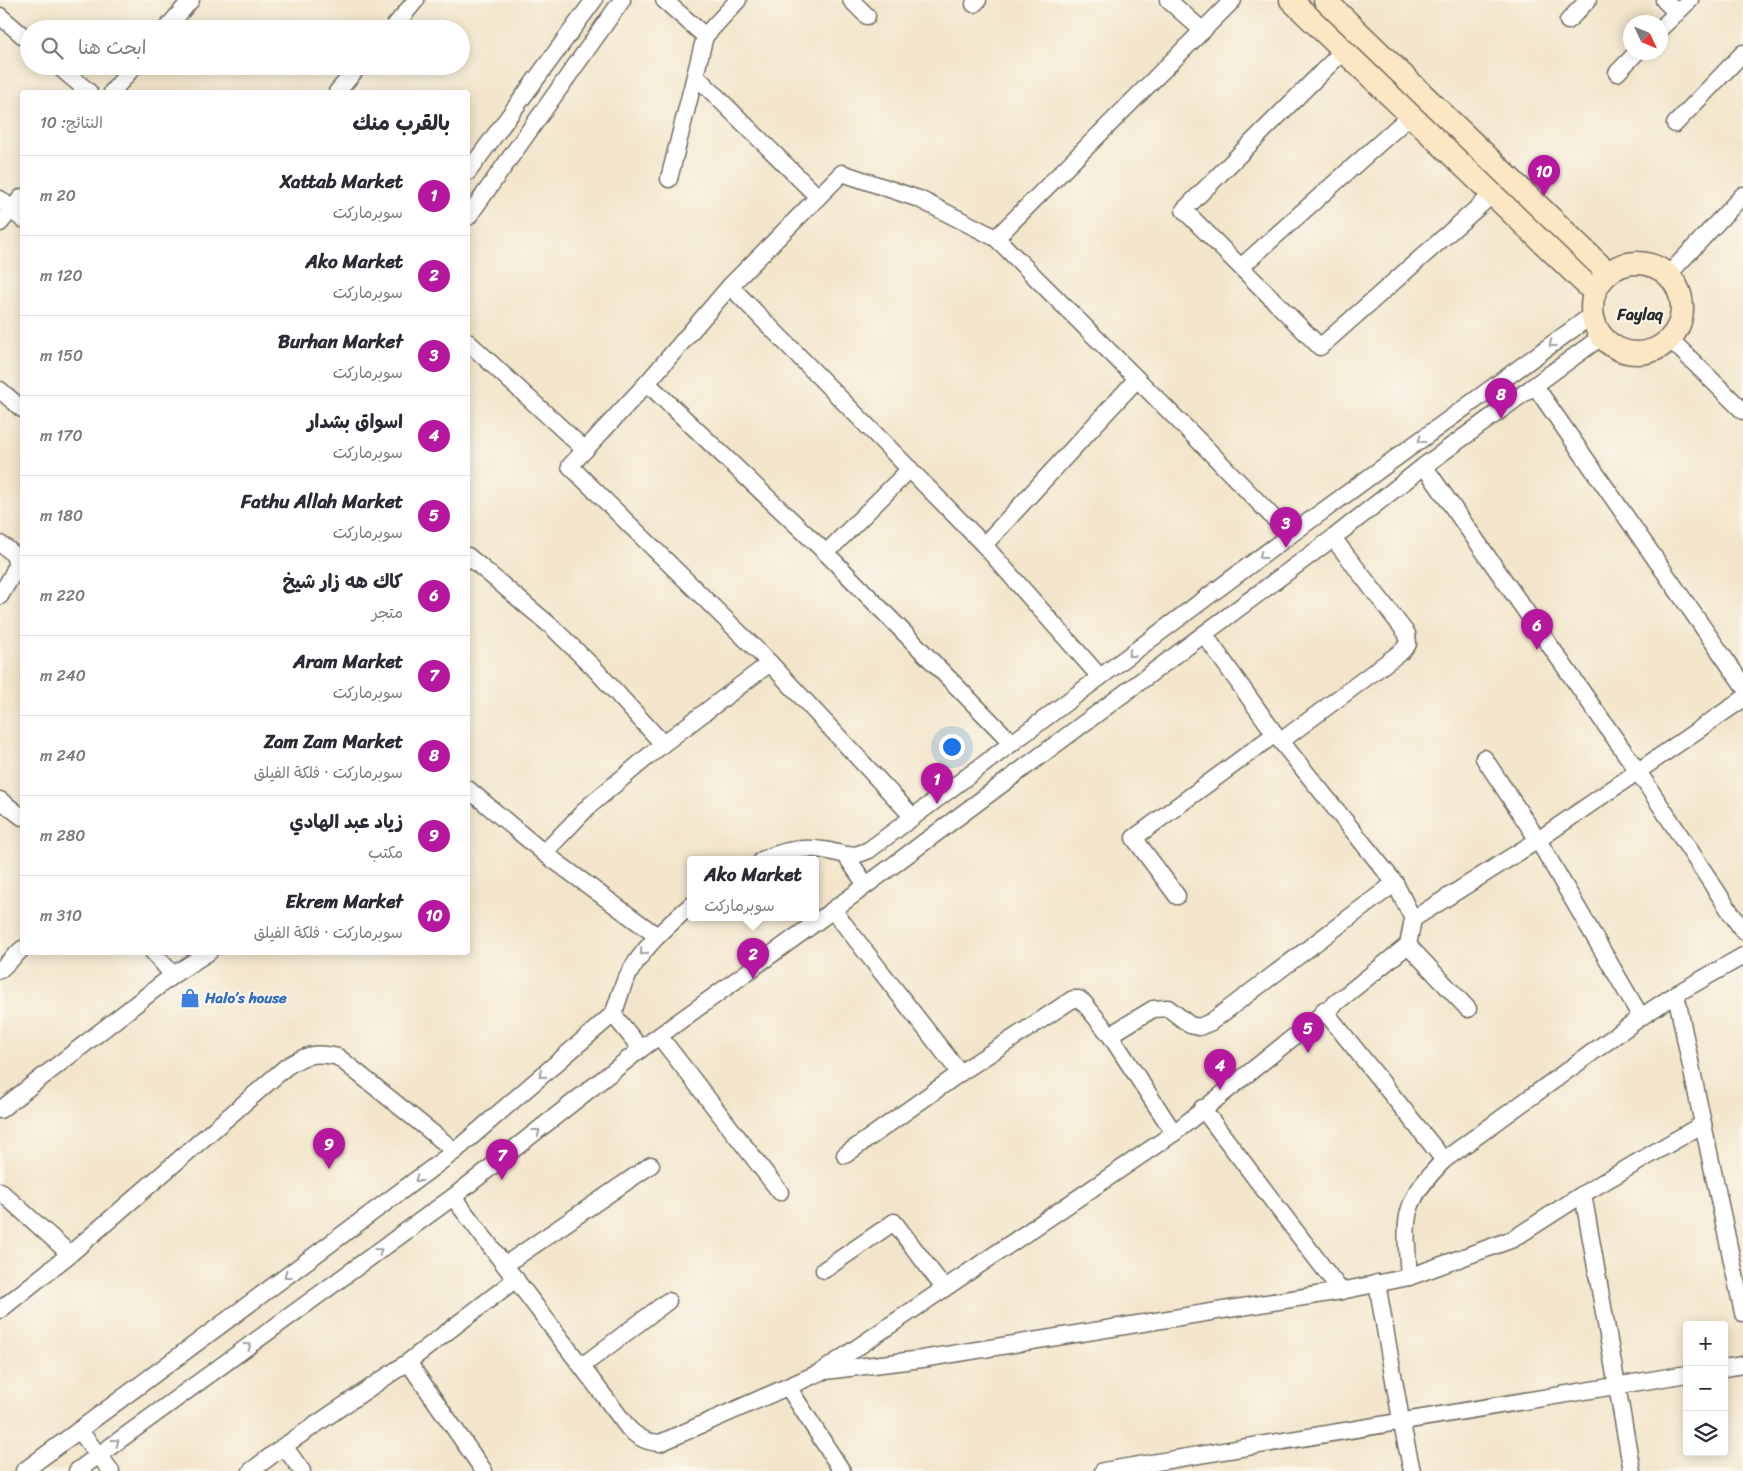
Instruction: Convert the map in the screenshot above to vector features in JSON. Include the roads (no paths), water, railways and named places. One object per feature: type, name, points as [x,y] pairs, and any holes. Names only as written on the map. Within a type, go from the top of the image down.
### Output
[{"type":"street","points":[[399,20],[416,0]]},
{"type":"street","points":[[470,169],[594,0]]},
{"type":"street","points":[[470,214],[622,0]]},
{"type":"street","points":[[664,0],[704,36]]},
{"type":"street","points":[[669,180],[696,76],[704,36],[738,0]]},
{"type":"street","points":[[852,0],[867,16]]},
{"type":"street","points":[[1168,0],[1203,31]]},
{"type":"street","points":[[996,238],[1233,0]]},
{"type":"street","points":[[1291,0],[1594,292]]},
{"type":"street","points":[[1568,21],[1588,0]]},
{"type":"street","points":[[1664,0],[1677,13]]},
{"type":"street","points":[[1668,21],[1690,0]]},
{"type":"street","points":[[173,20],[189,1]]},
{"type":"street","points":[[1333,3],[1608,273]]},
{"type":"street","points":[[0,16],[20,33]]},
{"type":"street","points":[[1344,50],[1184,210],[1242,266],[1320,347],[1493,194]]},
{"type":"street","points":[[1675,124],[1743,53]]},
{"type":"street","points":[[1617,73],[1629,60]]},
{"type":"street","points":[[69,75],[87,90]]},
{"type":"street","points":[[114,90],[126,75]]},
{"type":"street","points":[[339,90],[352,75]]},
{"type":"street","points":[[696,76],[818,197]]},
{"type":"street","points":[[1242,266],[1410,115]]},
{"type":"street","points":[[913,817],[770,663],[570,466],[647,383],[730,286],[842,173],[919,199],[996,238],[1290,536]]},
{"type":"street","points":[[1668,275],[1743,195]]},
{"type":"street","points":[[0,223],[20,199]]},
{"type":"street","points":[[1639,263],[1649,264],[1668,275],[1675,283],[1682,302],[1680,322],[1670,339],[1651,351],[1635,353],[1619,350],[1602,337],[1595,327],[1592,316],[1592,304],[1594,292],[1608,273],[1617,267],[1639,263]]},
{"type":"street","points":[[730,286],[984,545],[1100,677]]},
{"type":"street","points":[[770,856],[800,848],[824,850],[846,856],[857,855],[869,850],[1290,536],[1592,316]]},
{"type":"street","points":[[819,920],[1333,538],[1424,466],[1602,337]]},
{"type":"street","points":[[1670,339],[1743,411]]},
{"type":"street","points":[[470,344],[585,450]]},
{"type":"street","points":[[984,545],[1137,379]]},
{"type":"street","points":[[647,383],[826,553],[1012,743]]},
{"type":"street","points":[[1535,386],[1743,685]]},
{"type":"street","points":[[0,390],[20,407]]},
{"type":"street","points":[[1424,466],[1637,770],[1743,931]]},
{"type":"street","points":[[826,553],[910,469]]},
{"type":"street","points":[[1177,896],[1134,838],[1402,651],[1408,644],[1407,634],[1333,538]]},
{"type":"street","points":[[0,544],[11,550],[16,558],[14,571],[0,596]]},
{"type":"street","points":[[470,558],[552,627],[587,661],[663,744]]},
{"type":"street","points":[[453,1197],[629,1429],[637,1437],[648,1442],[660,1443],[820,1372],[1174,1133],[1202,1108],[1408,945],[1413,919],[1395,883],[1278,738],[1204,634]]},
{"type":"street","points":[[544,853],[589,806],[663,744],[770,663]]},
{"type":"street","points":[[1413,919],[1538,840],[1637,770],[1743,699]]},
{"type":"street","points":[[1484,758],[1538,840],[1641,1016]]},
{"type":"street","points":[[470,791],[544,853],[657,936]]},
{"type":"street","points":[[0,800],[20,811]]},
{"type":"street","points":[[846,856],[866,885]]},
{"type":"street","points":[[1110,1035],[1153,1009],[1168,1008],[1190,1025],[1199,1027],[1211,1022],[1395,883]]},
{"type":"street","points":[[24,1471],[455,1151],[613,1014],[625,982],[637,960],[657,936],[687,909]]},
{"type":"street","points":[[833,910],[960,1073]]},
{"type":"street","points":[[77,1471],[453,1197],[641,1049],[818,921]]},
{"type":"street","points":[[1408,945],[1468,1009]]},
{"type":"street","points":[[0,970],[20,951]]},
{"type":"street","points":[[156,955],[173,975]]},
{"type":"street","points":[[0,1110],[173,975],[203,955]]},
{"type":"street","points":[[1409,1277],[1406,1217],[1413,1198],[1425,1179],[1444,1160],[1641,1016],[1743,956]]},
{"type":"street","points":[[1676,994],[1743,1314]]},
{"type":"street","points":[[845,1155],[960,1073],[1073,1000],[1079,999],[1110,1035],[1174,1133]]},
{"type":"street","points":[[1324,1010],[1444,1160]]},
{"type":"street","points":[[613,1014],[641,1049]]},
{"type":"street","points":[[660,1037],[780,1192]]},
{"type":"street","points":[[0,1310],[70,1254],[286,1067],[302,1056],[320,1053],[338,1057],[455,1151]]},
{"type":"street","points":[[1202,1108],[1341,1291]]},
{"type":"street","points":[[820,1372],[922,1359],[1341,1291],[1409,1277],[1513,1239],[1583,1194],[1703,1124]]},
{"type":"street","points":[[505,1265],[651,1165]]},
{"type":"street","points":[[0,1191],[70,1254]]},
{"type":"street","points":[[1583,1194],[1632,1471]]},
{"type":"street","points":[[824,1270],[894,1222],[944,1288]]},
{"type":"street","points":[[252,1471],[284,1446],[408,1362],[516,1279]]},
{"type":"street","points":[[1377,1283],[1412,1471]]},
{"type":"street","points":[[582,1366],[668,1301]]},
{"type":"street","points":[[408,1362],[484,1471]]},
{"type":"street","points":[[1728,1367],[1743,1365]]},
{"type":"street","points":[[1103,1471],[1683,1375]]},
{"type":"street","points":[[788,1387],[842,1471]]},
{"type":"street","points":[[79,1430],[111,1471]]},
{"type":"street","points":[[284,1446],[302,1471]]},
{"type":"place","name":"Ekrem Market","points":[[1544,196]]},
{"type":"place","name":"Zam Zam Market","points":[[1501,419]]},
{"type":"place","name":"Burhan Market","points":[[1286,548]]},
{"type":"place","name":"كاك هه زار شيخ","points":[[1537,650]]},
{"type":"place","name":"Xattab Market","points":[[937,804]]},
{"type":"place","name":"Ako Market","points":[[753,979]]},
{"type":"place","name":"Halo’s house","points":[[190,998]]},
{"type":"place","name":"Fathu Allah Market","points":[[1308,1053]]},
{"type":"place","name":"اسواق بشدار","points":[[1220,1090]]},
{"type":"place","name":"زياد عبد الهادي","points":[[329,1169]]},
{"type":"place","name":"Aram Market","points":[[502,1180]]},
{"type":"district","name":"Faylaq","points":[[1640,314]]}]
